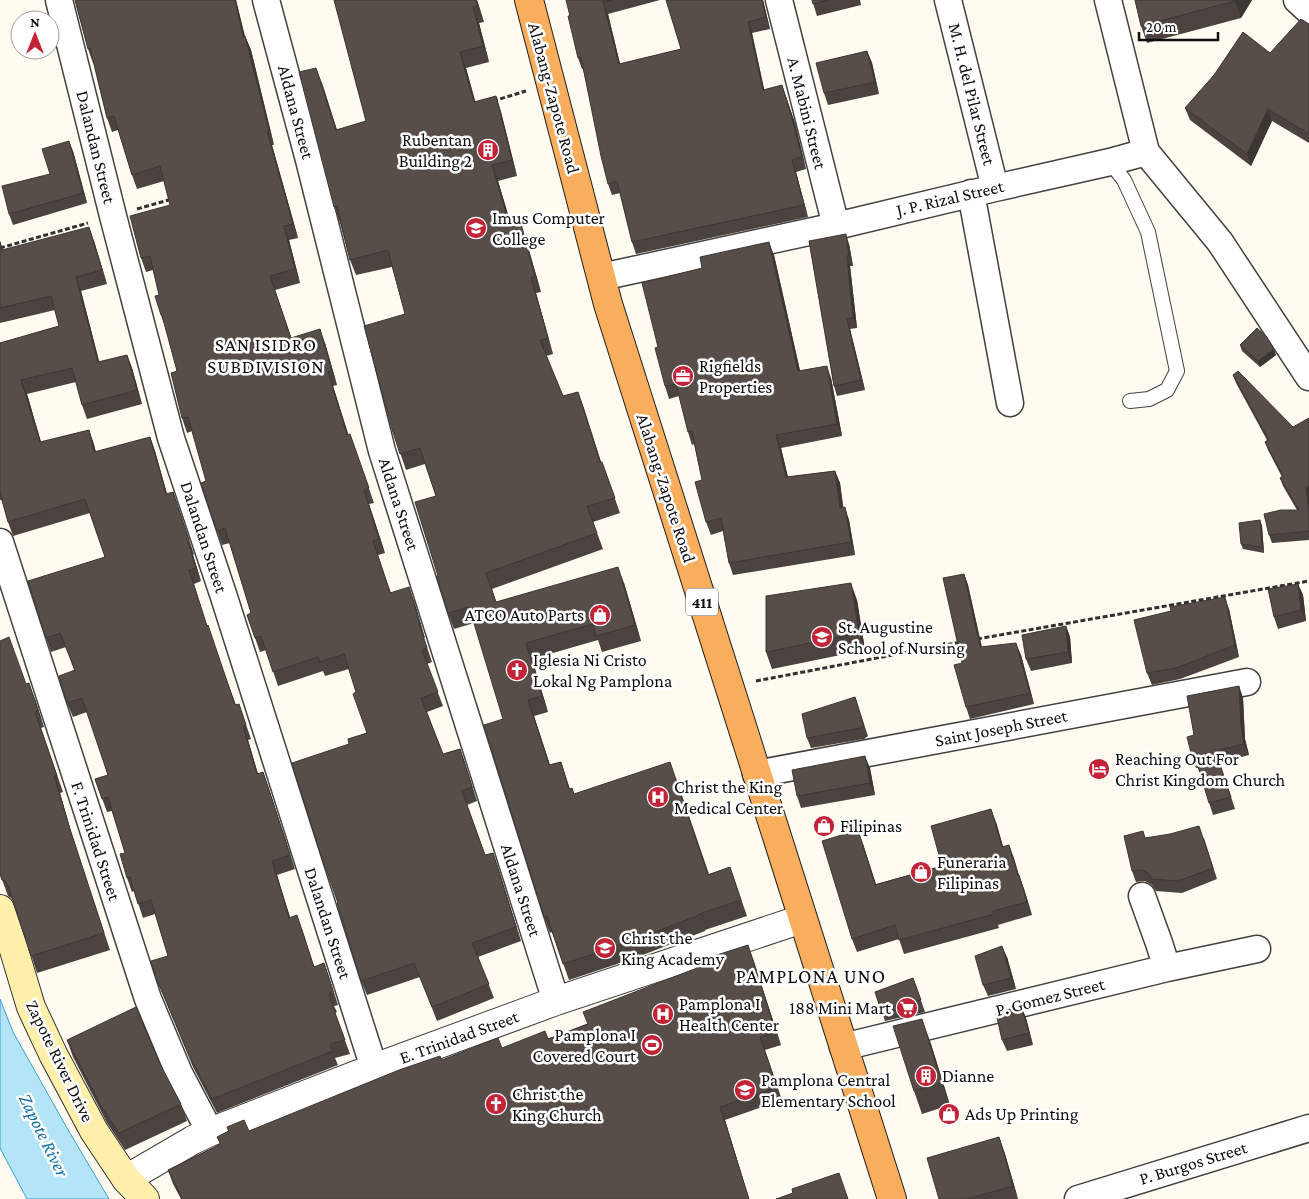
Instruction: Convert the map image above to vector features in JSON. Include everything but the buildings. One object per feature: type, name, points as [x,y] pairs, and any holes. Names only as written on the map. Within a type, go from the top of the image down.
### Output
[{"type":"highway","name":"Alabang-Zapote Road","points":[[529,0],[611,313],[892,1199]]},
{"type":"main road","name":"Zapote River Drive","points":[[0,909],[31,1007],[53,1054],[94,1131],[126,1179],[145,1199]]},
{"type":"street","name":"Dalandan Street","points":[[60,0],[113,216],[171,438],[224,597],[374,1068]]},
{"type":"street","name":"Aldana Street","points":[[266,0],[309,160],[382,451],[556,1001]]},
{"type":"street","name":"A. Mabini Street","points":[[779,0],[836,226]]},
{"type":"street","name":"M. H. del Pilar Street","points":[[948,0],[983,190],[1010,403]]},
{"type":"street","points":[[1108,0],[1146,152],[1220,242],[1309,377]]},
{"type":"street","points":[[1297,0],[1309,11]]},
{"type":"street","name":"J. P. Rizal Street","points":[[602,278],[836,226],[1146,152]]},
{"type":"street","name":"F. Trinidad Street","points":[[0,542],[148,999],[179,1073],[210,1132]]},
{"type":"street","name":"Saint Joseph Street","points":[[756,774],[1247,682]]},
{"type":"street","points":[[1142,896],[1167,968]]},
{"type":"street","name":"E. Trinidad Street","points":[[126,1179],[210,1132],[374,1068],[556,1001],[802,919]]},
{"type":"street","name":"P. Gomez Street","points":[[843,1048],[1167,968],[1257,949]]},
{"type":"street","name":"P. Burgos Street","points":[[1078,1199],[1309,1128]]},
{"type":"lane","points":[[1110,162],[1124,180],[1148,232],[1177,371],[1167,390],[1149,399],[1130,401]]},
{"type":"path","points":[[486,103],[550,83]]},
{"type":"path","points":[[0,248],[178,197]]},
{"type":"path","points":[[728,686],[959,642],[1309,581]]},
{"type":"water","name":"Zapote River","points":[[0,999],[13,1032],[109,1199],[27,1199],[0,1148]]},
{"type":"place","name":"Rubentan Building 2","points":[[488,150]]},
{"type":"place","name":"Imus Computer College","points":[[476,228]]},
{"type":"place","name":"Rigfields Properties","points":[[683,376]]},
{"type":"place","name":"ATCO Auto Parts","points":[[600,615]]},
{"type":"place","name":"St. Augustine School of Nursing","points":[[822,637]]},
{"type":"place","name":"Iglesia Ni Cristo Lokal Ng Pamplona","points":[[517,670]]},
{"type":"place","name":"Reaching Out For Christ Kingdom Church","points":[[1099,769]]},
{"type":"place","name":"Christ the King Medical Center","points":[[658,797]]},
{"type":"place","name":"Filipinas","points":[[824,826]]},
{"type":"place","name":"Funeraria Filipinas","points":[[921,872]]},
{"type":"place","name":"Christ the King Academy","points":[[605,948]]},
{"type":"place","name":"188 Mini Mart","points":[[907,1008]]},
{"type":"place","name":"Pamplona I Health Center","points":[[663,1014]]},
{"type":"place","name":"Pamplona I Covered Court","points":[[652,1045]]},
{"type":"place","name":"Dianne","points":[[926,1076]]},
{"type":"place","name":"Pamplona Central Elementary School","points":[[745,1090]]},
{"type":"place","name":"Christ the King Church","points":[[496,1104]]},
{"type":"place","name":"Ads Up Printing","points":[[949,1114]]},
{"type":"district","name":"SAN ISIDRO SUBDIVISION","points":[[266,355]]},
{"type":"district","name":"PAMPLONA UNO","points":[[811,976]]}]
